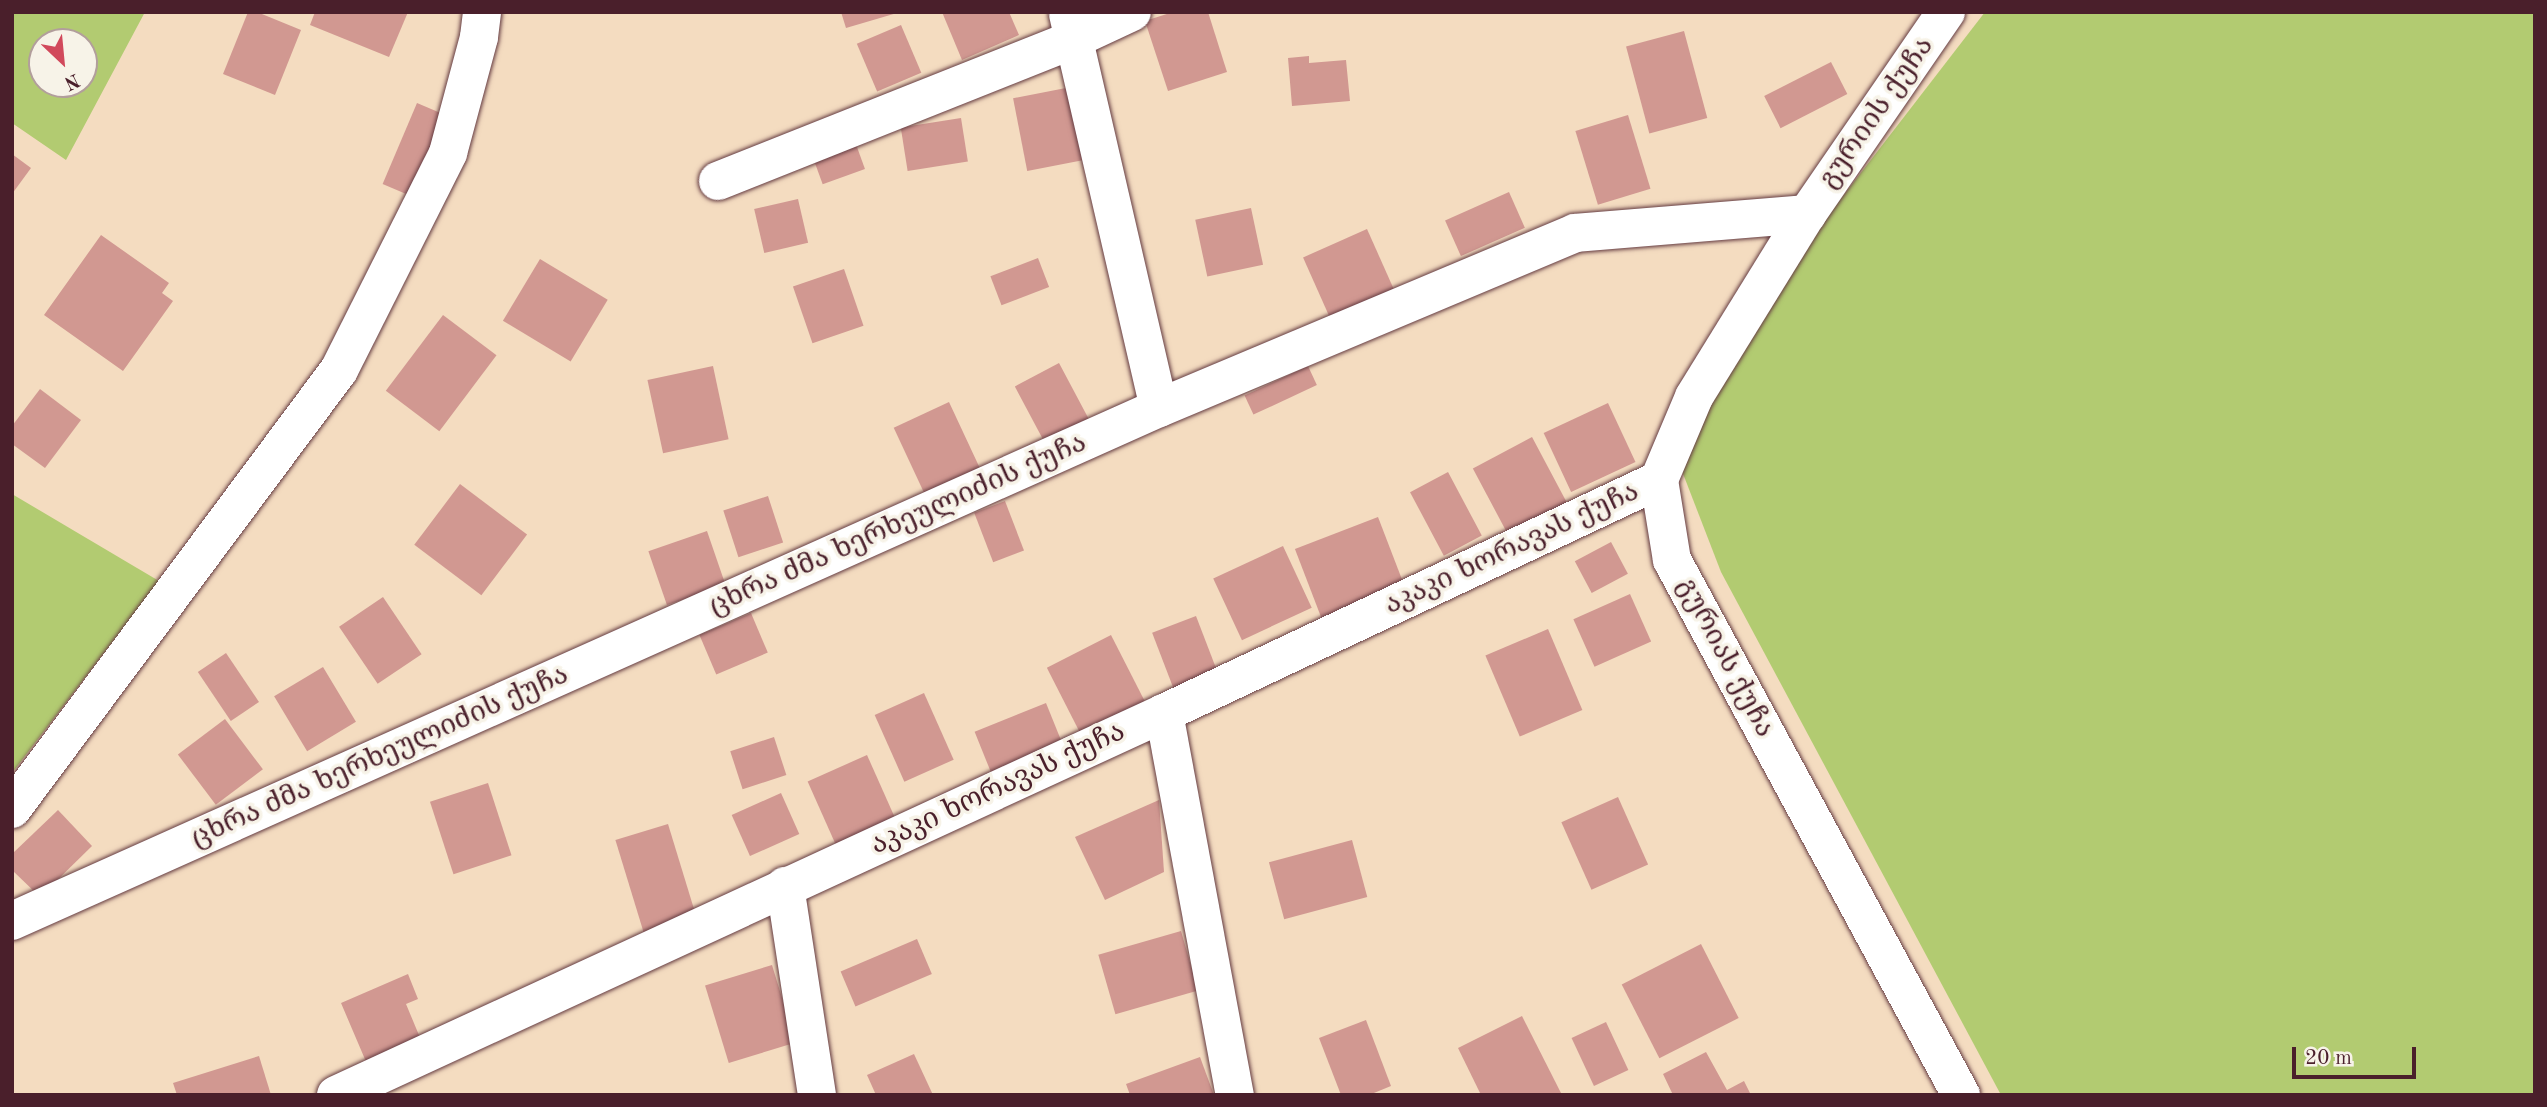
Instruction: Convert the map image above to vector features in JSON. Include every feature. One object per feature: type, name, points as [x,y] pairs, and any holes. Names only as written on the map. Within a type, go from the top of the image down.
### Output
[{"type":"street","points":[[12,809],[339,370],[448,153],[479,37],[482,12]]},
{"type":"street","points":[[718,181],[1070,26],[1132,12]]},
{"type":"street","name":"გურიის ქუჩა","points":[[1807,214],[1946,12]]},
{"type":"street","points":[[1070,26],[1159,408]]},
{"type":"street","points":[[1659,480],[1694,397],[1807,214]]},
{"type":"street","name":"ცხრა ძმა ხერხეულიძის ქუჩა","points":[[12,921],[1159,408],[1575,233],[1807,214]]},
{"type":"street","name":"აკაკი ხორავას ქუჩა","points":[[336,1095],[1164,713],[1659,480]]},
{"type":"street","name":"გურიას ქუჩა","points":[[1659,480],[1672,559],[1961,1095]]},
{"type":"street","points":[[1164,713],[1235,1095]]},
{"type":"street","points":[[785,886],[817,1095]]},
{"type":"green space","points":[[12,12],[145,12],[66,160],[12,123]]},
{"type":"green space","points":[[1985,12],[2535,12],[2535,1095],[2001,1095],[1721,572],[1675,453],[1799,253]]},
{"type":"green space","points":[[12,494],[159,581],[12,773]]},
{"type":"building","points":[[248,12],[257,12],[301,30],[275,95],[223,74]]},
{"type":"building","points":[[315,12],[408,12],[389,57],[310,25]]},
{"type":"building","points":[[841,12],[897,12],[897,13],[846,28]]},
{"type":"building","points":[[942,12],[1009,12],[1019,35],[962,60]]},
{"type":"building","points":[[1173,12],[1208,12],[1227,72],[1168,91],[1145,21]]},
{"type":"building","points":[[901,25],[921,73],[877,92],[857,44]]},
{"type":"building","points":[[1684,31],[1707,118],[1649,133],[1626,47]]},
{"type":"building","points":[[1309,56],[1309,63],[1346,60],[1350,101],[1292,106],[1288,58]]},
{"type":"building","points":[[1831,62],[1847,94],[1781,128],[1764,96]]},
{"type":"building","points":[[1071,87],[1085,160],[1027,171],[1013,98]]},
{"type":"building","points":[[417,103],[453,118],[419,199],[383,184]]},
{"type":"building","points":[[1628,115],[1651,189],[1598,205],[1575,131]]},
{"type":"building","points":[[961,118],[968,161],[908,171],[901,128]]},
{"type":"building","points":[[853,136],[865,169],[823,184],[811,151]]},
{"type":"building","points":[[12,154],[31,168],[12,194]]},
{"type":"building","points":[[1509,192],[1525,228],[1461,256],[1445,220]]},
{"type":"building","points":[[798,199],[808,243],[764,253],[754,209]]},
{"type":"building","points":[[1251,208],[1263,265],[1207,277],[1195,220]]},
{"type":"building","points":[[1367,229],[1396,295],[1332,323],[1303,257]]},
{"type":"building","points":[[101,235],[169,283],[162,293],[173,301],[123,371],[44,315]]},
{"type":"building","points":[[1038,258],[1049,287],[1001,305],[990,276]]},
{"type":"building","points":[[540,259],[608,300],[571,361],[503,321]]},
{"type":"building","points":[[844,269],[864,326],[812,343],[793,287]]},
{"type":"building","points":[[443,315],[497,355],[439,431],[386,391]]},
{"type":"building","points":[[1059,363],[1089,420],[1045,443],[1015,386]]},
{"type":"building","points":[[713,366],[729,439],[663,453],[647,380]]},
{"type":"building","points":[[1308,366],[1317,385],[1253,415],[1245,396]]},
{"type":"building","points":[[40,389],[81,420],[45,468],[12,444],[12,426]]},
{"type":"building","points":[[949,402],[980,469],[925,495],[894,428]]},
{"type":"building","points":[[1608,403],[1635,462],[1571,492],[1544,433]]},
{"type":"building","points":[[1532,437],[1568,505],[1509,536],[1473,468]]},
{"type":"building","points":[[1448,472],[1482,536],[1444,556],[1410,492]]},
{"type":"building","points":[[460,484],[527,535],[481,595],[414,545]]},
{"type":"building","points":[[768,496],[783,543],[738,557],[723,511]]},
{"type":"building","points":[[1005,501],[1024,550],[993,562],[974,513]]},
{"type":"building","points":[[1378,517],[1405,587],[1322,619],[1295,549]]},
{"type":"building","points":[[707,531],[726,585],[667,605],[648,551]]},
{"type":"building","points":[[1611,542],[1628,574],[1592,593],[1575,561]]},
{"type":"building","points":[[1283,546],[1312,608],[1242,640],[1213,579]]},
{"type":"building","points":[[1630,594],[1651,642],[1595,667],[1573,619]]},
{"type":"building","points":[[383,597],[422,654],[378,684],[339,627]]},
{"type":"building","points":[[751,613],[768,653],[716,674],[699,635]]},
{"type":"building","points":[[1196,616],[1220,679],[1176,696],[1152,633]]},
{"type":"building","points":[[1548,629],[1582,710],[1520,737],[1485,656]]},
{"type":"building","points":[[1111,635],[1148,708],[1084,741],[1047,668]]},
{"type":"building","points":[[226,653],[259,702],[231,721],[198,672]]},
{"type":"building","points":[[323,667],[356,722],[307,751],[274,696]]},
{"type":"building","points":[[924,693],[954,760],[904,782],[875,715]]},
{"type":"building","points":[[1046,703],[1064,748],[993,776],[975,732]]},
{"type":"building","points":[[225,719],[263,769],[216,805],[178,755]]},
{"type":"building","points":[[774,737],[786,775],[743,789],[730,751]]},
{"type":"building","points":[[867,755],[896,821],[837,847],[808,781]]},
{"type":"building","points":[[488,783],[511,855],[453,874],[430,802]]},
{"type":"building","points":[[781,793],[799,834],[750,856],[732,815]]},
{"type":"building","points":[[1618,797],[1648,865],[1591,890],[1561,822]]},
{"type":"building","points":[[1159,800],[1164,872],[1105,900],[1075,837]]},
{"type":"building","points":[[58,810],[92,846],[40,897],[12,870],[12,854]]},
{"type":"building","points":[[668,824],[698,923],[646,940],[615,840]]},
{"type":"building","points":[[1352,840],[1367,897],[1284,919],[1269,862]]},
{"type":"building","points":[[1181,931],[1198,991],[1115,1014],[1098,955]]},
{"type":"building","points":[[917,939],[932,974],[855,1006],[841,971]]},
{"type":"building","points":[[1701,944],[1739,1018],[1659,1058],[1622,984]]},
{"type":"building","points":[[772,965],[796,1042],[729,1063],[705,985]]},
{"type":"building","points":[[408,974],[418,999],[406,1004],[421,1040],[367,1064],[341,1003]]},
{"type":"building","points":[[1522,1016],[1562,1095],[1481,1095],[1458,1048]]},
{"type":"building","points":[[1366,1020],[1391,1086],[1369,1095],[1341,1095],[1319,1038]]},
{"type":"building","points":[[1606,1022],[1628,1070],[1594,1086],[1572,1038]]},
{"type":"building","points":[[1706,1052],[1727,1090],[1744,1081],[1751,1095],[1673,1095],[1663,1074]]},
{"type":"building","points":[[914,1054],[933,1095],[876,1095],[867,1075]]},
{"type":"building","points":[[259,1056],[271,1095],[177,1095],[173,1083]]},
{"type":"building","points":[[1200,1057],[1214,1095],[1130,1095],[1126,1084]]}]
